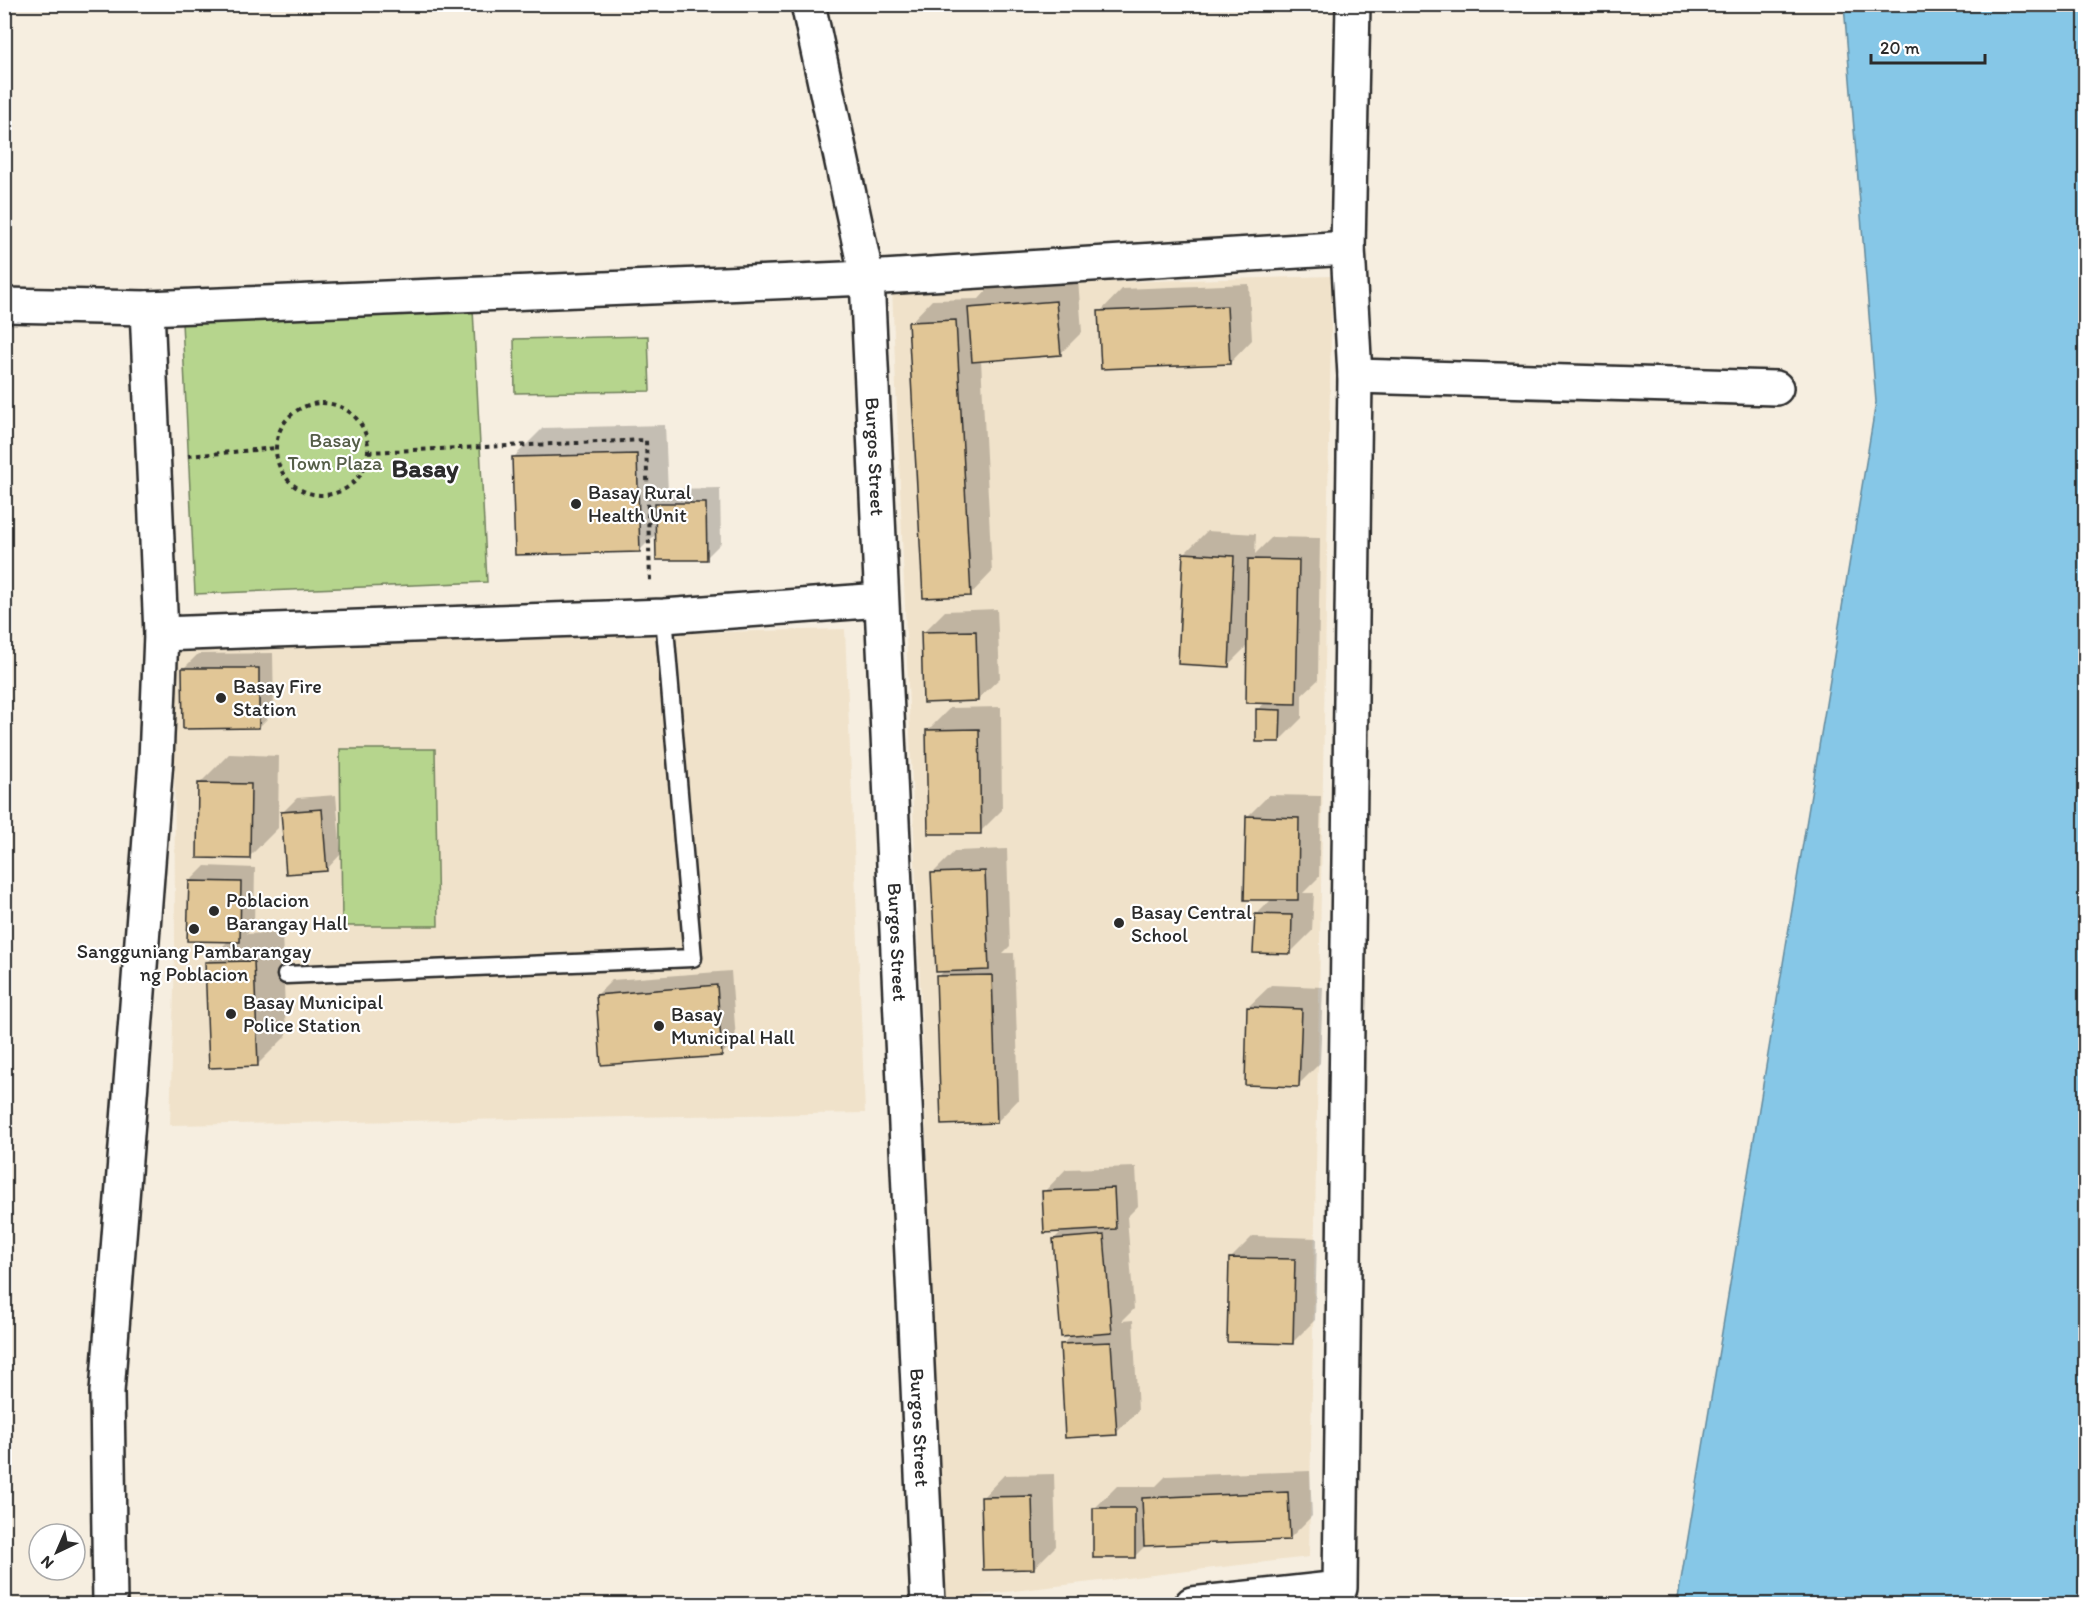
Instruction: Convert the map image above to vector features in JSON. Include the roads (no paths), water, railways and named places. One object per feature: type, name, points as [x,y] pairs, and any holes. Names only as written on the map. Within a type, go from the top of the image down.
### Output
[{"type":"street","name":"Burgos Street","points":[[808,4],[867,278],[928,1605]]},
{"type":"street","points":[[1192,1605],[1340,1588],[1356,376],[1348,248],[1353,4]]},
{"type":"street","points":[[4,305],[147,308],[867,278],[1348,248]]},
{"type":"street","points":[[110,1605],[107,1392],[156,760],[161,634],[147,308]]},
{"type":"street","points":[[1356,376],[1776,388]]},
{"type":"street","points":[[161,634],[657,616],[881,600]]},
{"type":"lane","points":[[286,975],[693,958],[657,616]]},
{"type":"water","points":[[1844,5],[2085,5],[2085,1604],[1677,1604],[1876,402]]},
{"type":"place","name":"Basay Rural Health Unit","points":[[576,504]]},
{"type":"place","name":"Basay Fire Station","points":[[221,698]]},
{"type":"place","name":"Poblacion Barangay Hall","points":[[214,911]]},
{"type":"place","name":"Basay Central School","points":[[1119,923]]},
{"type":"place","name":"Sangguniang Pambarangay ng Poblacion","points":[[194,929]]},
{"type":"place","name":"Basay Municipal Police Station","points":[[231,1014]]},
{"type":"place","name":"Basay Municipal Hall","points":[[659,1026]]},
{"type":"district","name":"Basay","points":[[425,468]]},
{"type":"park label","name":"Basay Town Plaza","points":[[335,452]]}]
